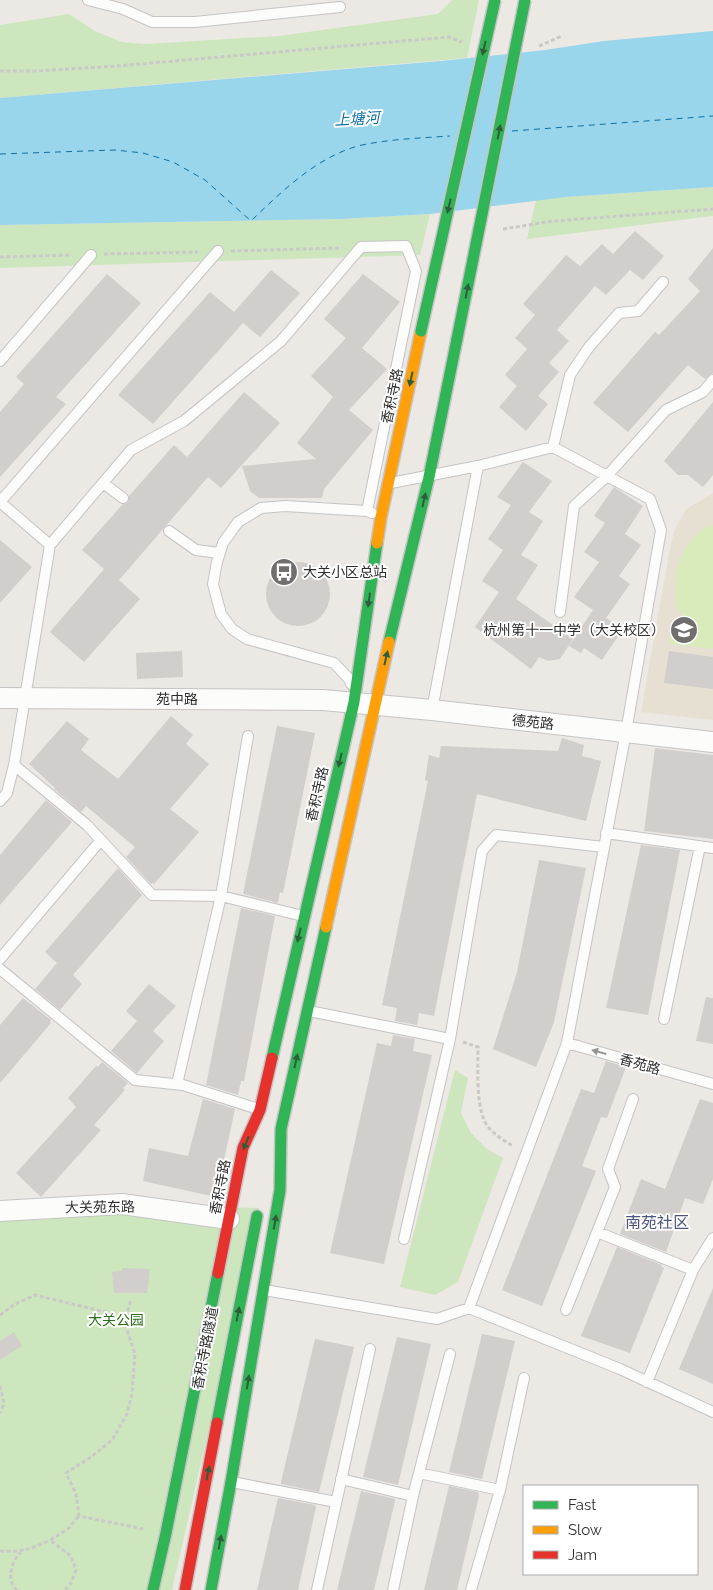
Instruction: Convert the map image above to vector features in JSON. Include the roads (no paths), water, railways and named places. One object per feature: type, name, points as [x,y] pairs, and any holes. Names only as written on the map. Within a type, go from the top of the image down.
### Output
[{"type":"main road","name":"香积寺路","points":[[153,1590],[238,1215],[243,1148],[260,1110],[354,702],[381,517],[494,0]]},
{"type":"main road","points":[[211,1590],[280,1190],[281,1129],[374,705],[429,477],[525,0]]},
{"type":"main road","points":[[259,1144],[260,1110]]},
{"type":"main road","points":[[269,1152],[281,1129]]},
{"type":"main road","name":"香积寺路隧道","points":[[185,1590],[260,1200]]},
{"type":"main road","name":"香积寺路隧道","points":[[209,1406],[238,1215]]},
{"type":"street","name":"苑中路","points":[[0,698],[323,700],[354,702]]},
{"type":"street","name":"德苑路","points":[[354,702],[713,742]]},
{"type":"street","name":"大关苑东路","points":[[0,1211],[122,1204],[238,1215]]},
{"type":"lane","points":[[88,0],[123,9],[152,22],[195,22],[340,7]]},
{"type":"lane","points":[[0,801],[7,793],[14,765],[50,545],[131,450],[184,421],[281,341],[360,247],[406,246],[416,271],[367,511]]},
{"type":"lane","points":[[50,545],[0,502],[218,251]]},
{"type":"lane","points":[[0,361],[91,255]]},
{"type":"lane","points":[[553,447],[570,375],[589,348],[619,313],[638,311],[663,282]]},
{"type":"lane","points":[[560,612],[574,506],[607,476],[666,410],[703,392],[713,380]]},
{"type":"lane","points":[[389,483],[429,477],[553,447],[650,499],[661,530],[626,732],[567,1043],[469,1308]]},
{"type":"lane","points":[[432,710],[478,466]]},
{"type":"lane","points":[[102,483],[123,498]]},
{"type":"lane","points":[[354,702],[350,680],[334,663],[247,640],[232,629],[221,614],[213,584],[223,543],[238,522],[262,508],[285,506],[367,511],[381,517]]},
{"type":"lane","points":[[169,531],[196,550],[220,553]]},
{"type":"lane","points":[[177,1084],[221,896],[248,736]]},
{"type":"lane","points":[[14,765],[87,825],[152,895],[221,896],[304,916]]},
{"type":"lane","points":[[606,833],[713,848]]},
{"type":"lane","points":[[404,1239],[450,1039],[482,851],[496,834],[604,847]]},
{"type":"lane","points":[[0,958],[101,840]]},
{"type":"lane","points":[[664,1019],[700,846]]},
{"type":"lane","points":[[0,969],[135,1080],[177,1084],[260,1110]]},
{"type":"lane","points":[[308,1011],[450,1039]]},
{"type":"lane","name":"香苑路","points":[[567,1043],[713,1084]]},
{"type":"lane","points":[[566,1310],[615,1187],[608,1169],[633,1099]]},
{"type":"lane","points":[[597,1232],[693,1270]]},
{"type":"lane","points":[[647,1382],[693,1270],[710,1250],[713,1238]]},
{"type":"lane","points":[[263,1290],[437,1320],[469,1308],[647,1382],[713,1412]]},
{"type":"lane","points":[[317,1590],[370,1349]]},
{"type":"lane","points":[[393,1590],[413,1496],[450,1354]]},
{"type":"lane","points":[[471,1590],[500,1490],[524,1378]]},
{"type":"lane","points":[[419,1473],[500,1490]]},
{"type":"lane","points":[[341,1479],[413,1496]]},
{"type":"lane","points":[[231,1482],[336,1502]]},
{"type":"water","name":"上塘河","points":[[713,31],[713,187],[566,197],[430,214],[341,219],[0,225],[0,98],[441,61],[545,50],[604,41]]},
{"type":"place","name":"大关小区总站","points":[[284,572]]},
{"type":"place","name":"杭州第十一中学（大关校区）","points":[[684,630]]},
{"type":"district","name":"南苑社区","points":[[657,1222]]},
{"type":"park label","name":"大关公园","points":[[116,1320]]}]
